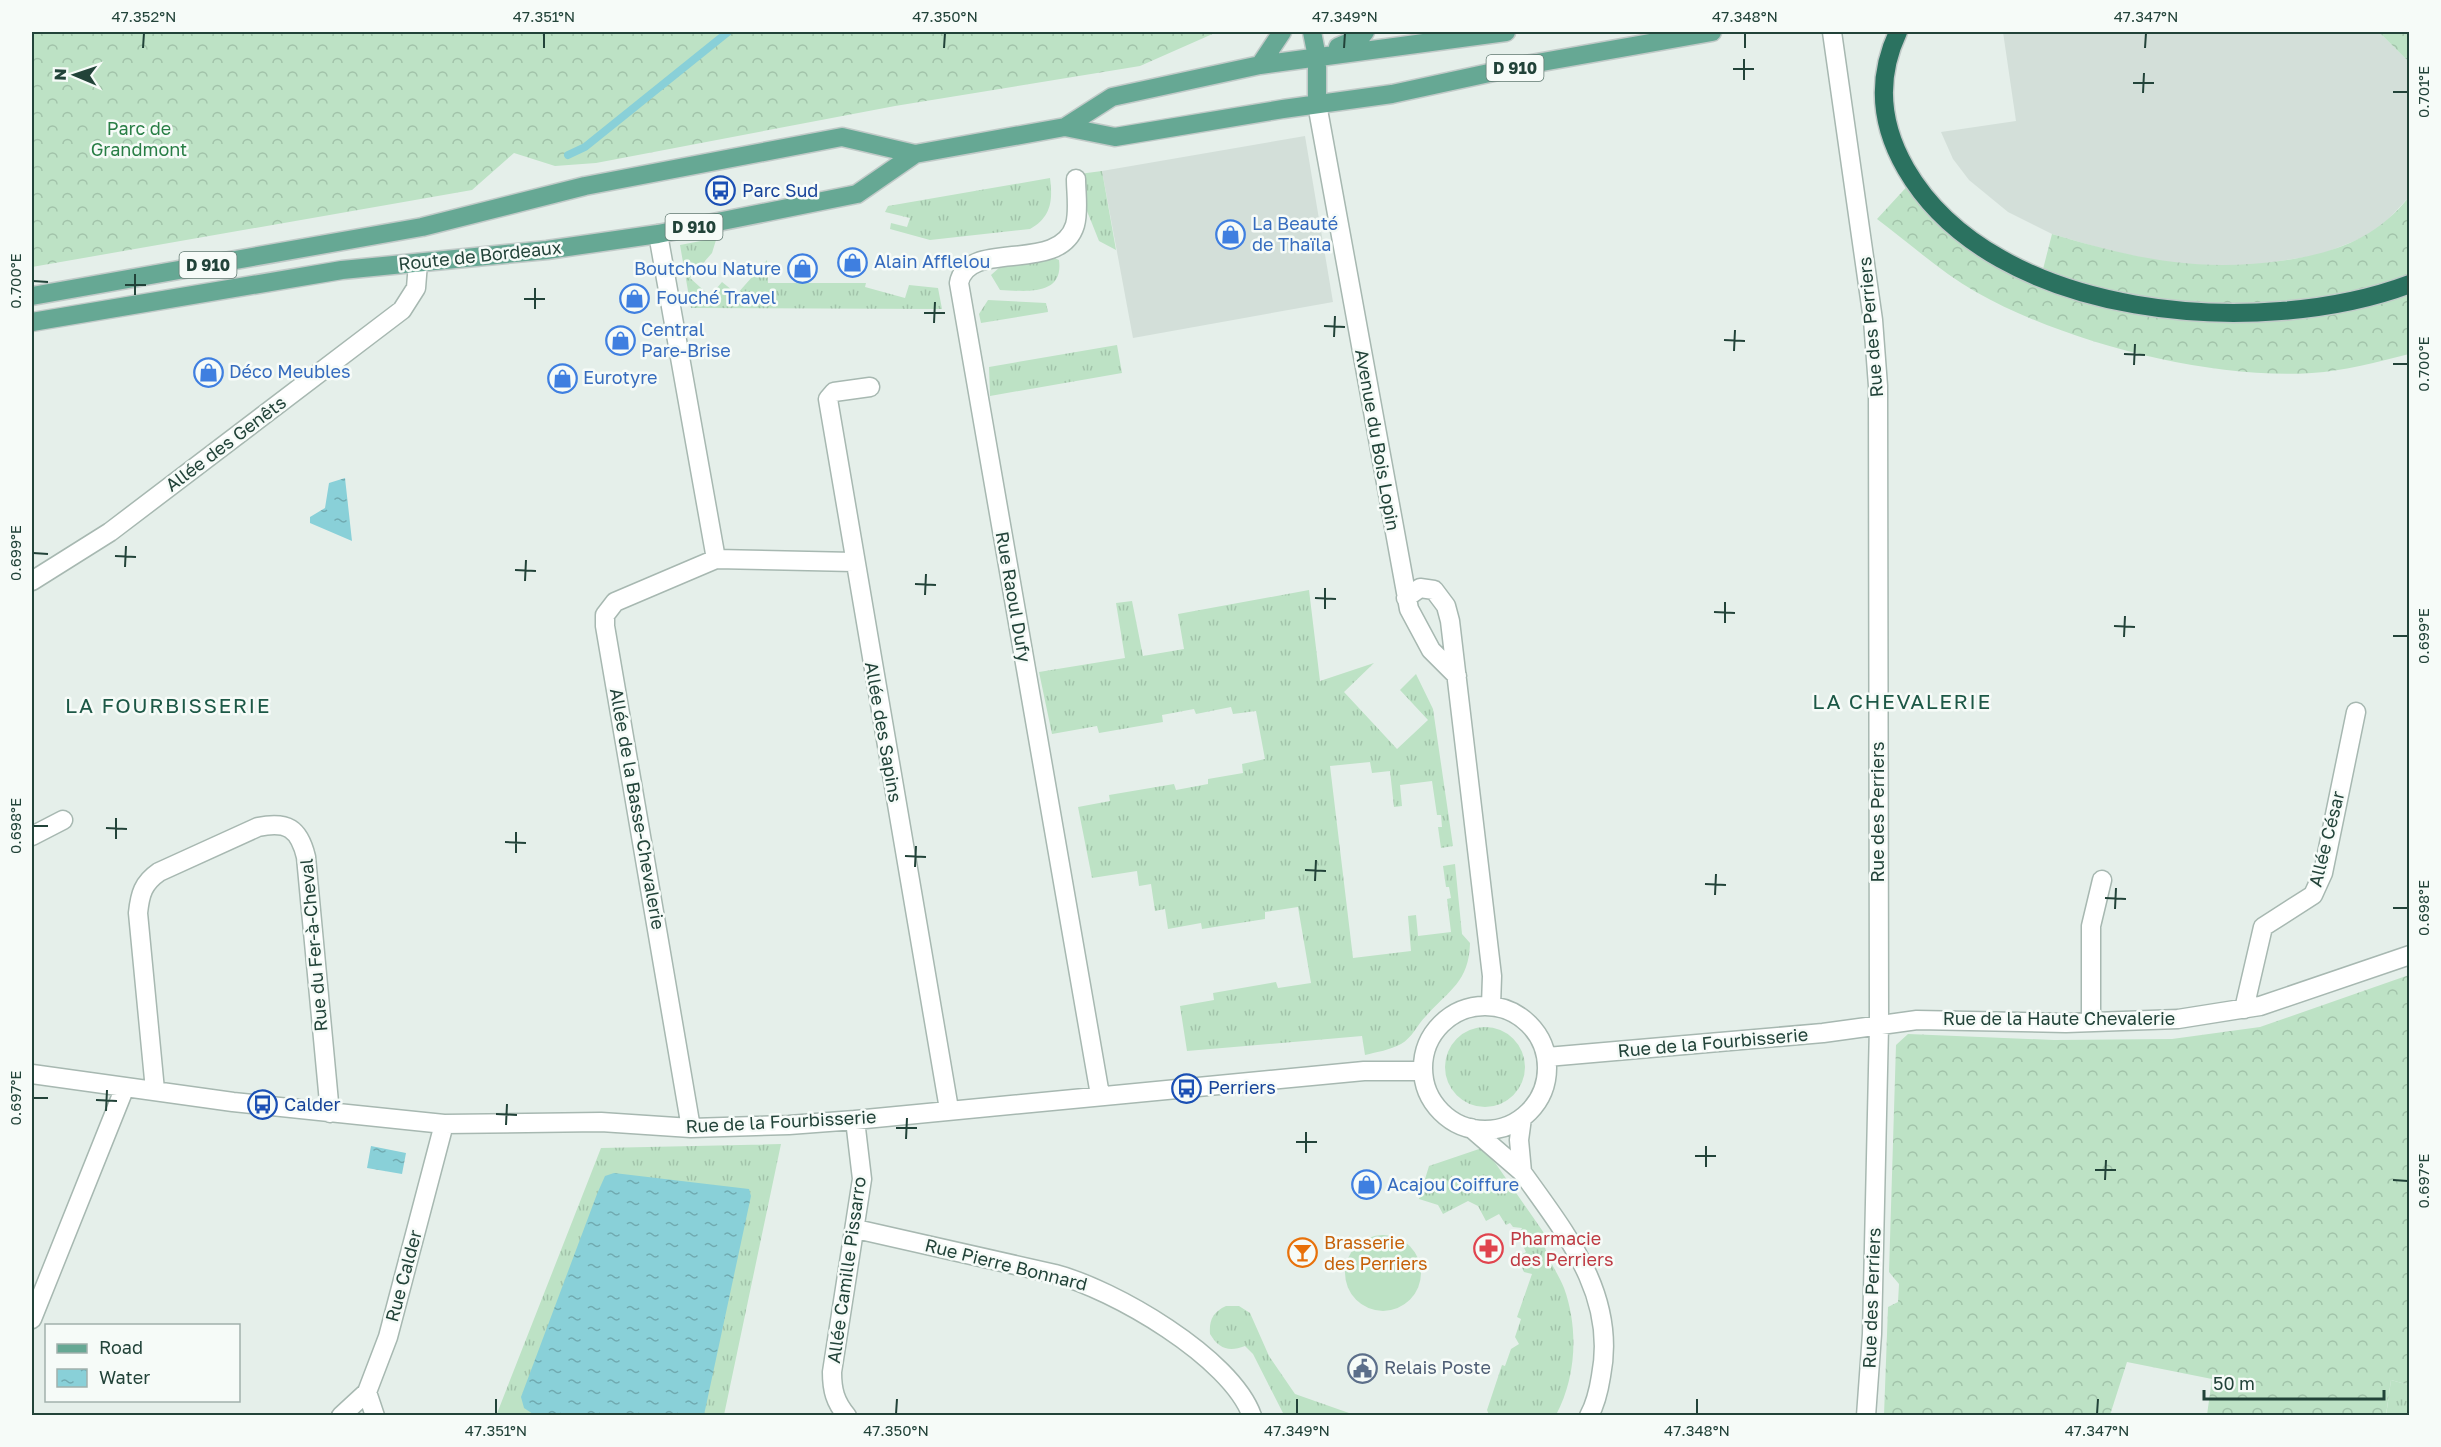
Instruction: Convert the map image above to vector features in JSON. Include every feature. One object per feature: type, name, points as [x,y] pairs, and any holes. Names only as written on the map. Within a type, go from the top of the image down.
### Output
[{"type":"highway","points":[[1898,32],[1884,70],[1882,91],[1884,114],[1901,160],[1925,198],[1939,214],[1964,235],[2007,262],[2059,284],[2118,300],[2160,309],[2205,313],[2276,313],[2319,308],[2364,299],[2409,284]]},
{"type":"main road","points":[[1260,65],[1282,32]]},
{"type":"main road","points":[[1312,32],[1317,57],[1317,104]]},
{"type":"main road","points":[[1317,57],[1361,37],[1365,32]]},
{"type":"main road","points":[[1427,32],[1448,39]]},
{"type":"main road","name":"D 910","points":[[1065,128],[1112,97],[1260,65],[1506,32]]},
{"type":"main road","name":"D 910","points":[[1065,128],[1115,137],[1392,94],[1531,64],[1712,32]]},
{"type":"main road","name":"Route de Bordeaux","points":[[32,296],[422,227],[585,186],[842,137],[915,154],[1065,128]]},
{"type":"main road","name":"Route de Bordeaux","points":[[32,322],[289,278],[590,245],[658,234],[857,194],[915,154]]},
{"type":"street","name":"Rue des Perriers","points":[[1832,32],[1873,320],[1878,386],[1880,1026],[1872,1334],[1866,1416]]},
{"type":"street","name":"Avenue du Bois Lopin","points":[[1317,104],[1406,598],[1409,609],[1431,650],[1456,676]]},
{"type":"street","name":"Rue Raoul Dufy","points":[[1076,178],[1075,226],[1064,242],[1041,252],[973,263],[962,272],[959,283],[1100,1095]]},
{"type":"street","points":[[658,234],[716,559]]},
{"type":"street","name":"Allée des Genêts","points":[[32,581],[110,532],[333,363],[410,301],[416,288],[418,263]]},
{"type":"street","name":"Allée des Sapins","points":[[870,387],[834,392],[828,399],[949,1109]]},
{"type":"street","name":"Allée de la Basse-Chevalerie","points":[[691,1128],[607,638],[605,615],[615,602],[716,559],[854,562]]},
{"type":"street","points":[[1406,598],[1420,588],[1434,590],[1441,596],[1450,621],[1492,976],[1491,1006]]},
{"type":"street","name":"Allée César","points":[[2244,1009],[2263,927],[2313,895],[2323,873],[2356,712]]},
{"type":"street","points":[[32,836],[63,819]]},
{"type":"street","name":"Rue du Fer-à-Cheval","points":[[155,1090],[138,913],[140,895],[147,880],[159,872],[258,827],[275,823],[290,827],[302,840],[306,857],[330,1113]]},
{"type":"street","points":[[2091,1022],[2091,926],[2102,880]]},
{"type":"street","name":"Rue de la Haute Chevalerie","points":[[1880,1026],[1917,1020],[2091,1022],[2178,1019],[2260,1006],[2409,955]]},
{"type":"street","points":[[1471,1128],[1498,1128],[1522,1118],[1535,1106],[1543,1091],[1548,1074],[1547,1057],[1540,1038],[1528,1022],[1511,1011],[1491,1006],[1472,1007],[1454,1014],[1439,1026],[1424,1056],[1423,1071],[1427,1090],[1440,1109],[1454,1121],[1471,1128],[1522,1172],[1577,1249],[1602,1310],[1605,1358],[1599,1387],[1589,1416]]},
{"type":"street","name":"Rue de la Fourbisserie","points":[[1547,1057],[1880,1026]]},
{"type":"street","name":"Rue de la Fourbisserie","points":[[32,1074],[330,1113],[444,1124],[601,1122],[691,1128],[855,1120],[949,1109],[1234,1085],[1364,1071],[1423,1071]]},
{"type":"street","points":[[32,1319],[125,1087]]},
{"type":"street","points":[[1522,1118],[1519,1140],[1522,1172]]},
{"type":"street","name":"Allée Camille Pissarro","points":[[847,1416],[838,1406],[832,1389],[832,1372],[862,1179],[861,1153],[855,1120]]},
{"type":"street","name":"Rue Calder","points":[[341,1416],[367,1392],[388,1337],[444,1124]]},
{"type":"street","name":"Rue Pierre Bonnard","points":[[856,1229],[1080,1280],[1203,1353],[1238,1387],[1252,1416]]},
{"type":"street","points":[[367,1392],[375,1416]]},
{"type":"shaded area","points":[[2003,32],[2379,32],[2409,62],[2409,197],[2381,227],[2357,240],[2319,255],[2252,265],[2203,267],[2153,260],[2052,234],[2008,212],[1969,180],[1953,159],[1941,132],[2016,121]]},
{"type":"shaded area","points":[[1305,136],[1333,302],[1133,338],[1102,171]]},
{"type":"green space","name":"Parc de Grandmont","points":[[32,32],[1217,32],[1140,66],[895,106],[596,163],[555,166],[514,153],[472,190],[32,267]]},
{"type":"green space","points":[[2379,32],[2409,32],[2409,62]]},
{"type":"green space","points":[[1102,171],[1116,250],[1099,241],[1081,196],[1079,174]]},
{"type":"green space","points":[[1050,178],[1049,208],[1042,219],[1030,229],[930,240],[890,229],[891,223],[907,227],[910,218],[885,212],[888,206]]},
{"type":"green space","points":[[1913,180],[1925,198],[2041,277],[2052,234],[2140,257],[2196,264],[2255,264],[2323,253],[2354,241],[2383,223],[2409,197],[2409,354],[2324,372],[2272,374],[2184,364],[2139,354],[2051,327],[2012,310],[1963,284],[1877,219]]},
{"type":"green space","points":[[716,240],[712,253],[690,278],[710,296],[722,282],[737,294],[767,260],[768,283],[866,283],[865,287],[905,298],[909,285],[938,288],[942,309],[691,308],[680,245]]},
{"type":"green space","points":[[1052,257],[1059,260],[1059,272],[1049,286],[1041,289],[1000,290],[991,275],[1000,267]]},
{"type":"green space","points":[[988,300],[1046,303],[1048,312],[981,323],[979,314]]},
{"type":"green space","points":[[1117,345],[1122,373],[990,396],[989,367]]},
{"type":"green space","points":[[1309,590],[1320,681],[1374,663],[1344,692],[1397,749],[1428,720],[1400,690],[1416,674],[1433,709],[1453,846],[1441,848],[1438,827],[1442,827],[1441,815],[1437,815],[1432,781],[1400,785],[1402,806],[1394,807],[1390,771],[1372,773],[1370,762],[1330,766],[1353,958],[1411,951],[1408,916],[1416,915],[1418,936],[1451,932],[1447,899],[1451,898],[1449,887],[1446,887],[1443,866],[1455,864],[1462,934],[1470,943],[1469,956],[1462,976],[1456,984],[1408,1038],[1401,1044],[1388,1049],[1365,1055],[1362,1036],[1187,1051],[1180,1006],[1214,1000],[1213,993],[1276,982],[1278,988],[1311,983],[1298,907],[1265,912],[1265,919],[1202,929],[1201,923],[1168,929],[1165,909],[1155,911],[1151,884],[1139,886],[1137,871],[1092,878],[1078,807],[1110,801],[1109,795],[1174,784],[1176,790],[1208,784],[1208,779],[1243,773],[1242,764],[1265,759],[1256,711],[1233,714],[1231,707],[1196,714],[1194,709],[1162,715],[1163,722],[1099,733],[1097,726],[1052,734],[1039,672],[1125,658],[1116,603],[1132,601],[1143,656],[1184,649],[1178,614]]},
{"type":"green space","points":[[2409,975],[2409,1385],[2391,1380],[2386,1415],[2207,1415],[2212,1379],[2127,1362],[2110,1415],[1884,1415],[1888,1307],[1898,1302],[1899,1284],[1889,1272],[1896,1045],[1908,1034],[2054,1040],[2172,1039],[2260,1027]]},
{"type":"green space","points":[[1485,1027],[1500,1030],[1513,1039],[1522,1052],[1525,1067],[1522,1082],[1513,1095],[1500,1104],[1485,1107],[1470,1104],[1457,1095],[1448,1082],[1445,1067],[1448,1052],[1457,1039],[1470,1030]]},
{"type":"green space","points":[[781,1144],[724,1415],[496,1416],[601,1148]]},
{"type":"green space","points":[[1482,1148],[1496,1164],[1544,1233],[1547,1254],[1564,1288],[1569,1304],[1573,1353],[1568,1385],[1556,1415],[1489,1415],[1487,1410],[1502,1365],[1505,1366],[1511,1349],[1519,1344],[1515,1337],[1521,1319],[1517,1317],[1532,1274],[1524,1272],[1517,1257],[1526,1252],[1518,1236],[1522,1228],[1513,1227],[1510,1223],[1506,1225],[1499,1214],[1486,1221],[1478,1206],[1468,1201],[1443,1214],[1438,1205],[1419,1199],[1429,1166]]},
{"type":"green space","points":[[1383,1235],[1398,1238],[1410,1246],[1418,1258],[1421,1273],[1418,1288],[1410,1300],[1398,1308],[1383,1311],[1368,1308],[1356,1300],[1348,1288],[1345,1273],[1348,1258],[1356,1246],[1368,1238]]},
{"type":"green space","points":[[1226,1306],[1239,1306],[1250,1313],[1269,1356],[1295,1394],[1349,1413],[1380,1415],[1284,1415],[1253,1354],[1245,1346],[1234,1349],[1225,1348],[1217,1343],[1210,1334],[1213,1317]]},
{"type":"green space","points":[[2391,1380],[2409,1385],[2409,1415],[2386,1416]]},
{"type":"water","points":[[345,478],[352,541],[310,523],[310,517],[325,508],[329,483]]},
{"type":"water","points":[[371,1146],[406,1153],[402,1174],[367,1168]]},
{"type":"water","points":[[614,1173],[749,1189],[751,1196],[704,1415],[536,1416],[524,1408],[521,1397],[597,1194],[605,1176]]},
{"type":"waterway","points":[[568,155],[585,147],[728,32]]},
{"type":"place","name":"Parc Sud","points":[[721,191]]},
{"type":"place","name":"La Beauté de Thaïla","points":[[1231,234]]},
{"type":"place","name":"Alain Afflelou","points":[[853,262]]},
{"type":"place","name":"Boutchou Nature","points":[[802,269]]},
{"type":"place","name":"Fouché Travel","points":[[635,298]]},
{"type":"place","name":"Central Pare-Brise","points":[[620,340]]},
{"type":"place","name":"Déco Meubles","points":[[208,372]]},
{"type":"place","name":"Eurotyre","points":[[562,378]]},
{"type":"place","name":"Perriers","points":[[1187,1088]]},
{"type":"place","name":"Calder","points":[[263,1105]]},
{"type":"place","name":"Acajou Coiffure","points":[[1366,1185]]},
{"type":"place","name":"Pharmacie des Perriers","points":[[1489,1249]]},
{"type":"place","name":"Brasserie des Perriers","points":[[1303,1253]]},
{"type":"place","name":"Relais Poste","points":[[1363,1368]]},
{"type":"district","name":"LA CHEVALERIE","points":[[1902,702]]},
{"type":"district","name":"LA FOURBISSERIE","points":[[168,706]]}]
